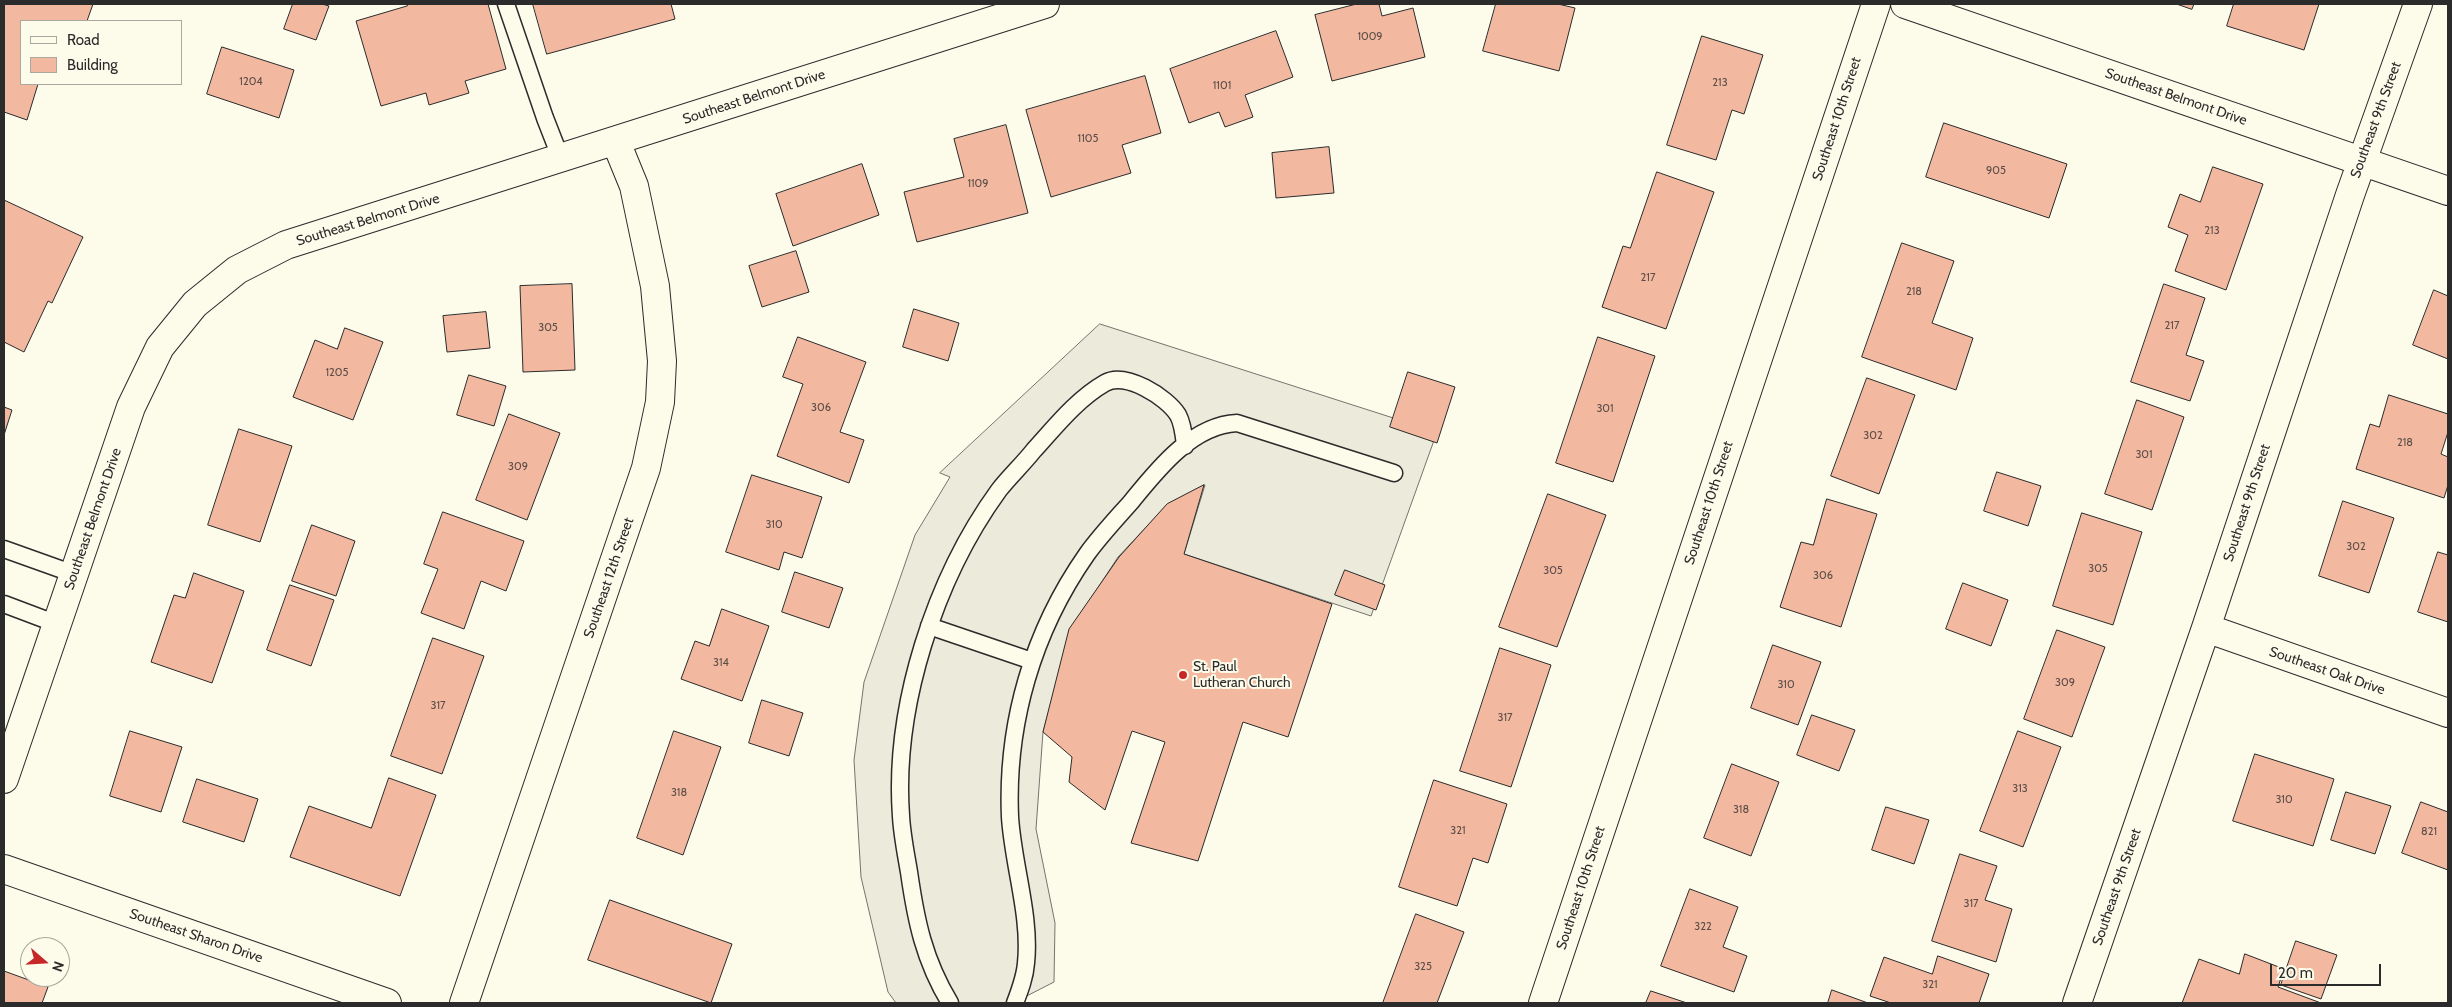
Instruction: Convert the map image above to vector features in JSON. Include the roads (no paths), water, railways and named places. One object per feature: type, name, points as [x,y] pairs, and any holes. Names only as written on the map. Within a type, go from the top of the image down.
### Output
[{"type":"street","name":"Southeast Belmont Drive","points":[[4,780],[131,407],[160,347],[195,304],[237,270],[286,245],[616,142],[1044,4]]},
{"type":"street","name":"Southeast 10th Street","points":[[1542,1003],[1876,4]]},
{"type":"street","name":"Southeast Belmont Drive","points":[[1905,4],[2448,191]]},
{"type":"street","name":"Southeast 9th Street","points":[[2077,1003],[2206,628],[2362,161],[2418,4]]},
{"type":"street","name":"Southeast 12th Street","points":[[464,1003],[646,468],[660,402],[662,361],[655,286],[634,186],[616,142]]},
{"type":"street","name":"Southeast Oak Drive","points":[[2206,628],[2448,714]]},
{"type":"street","name":"Southeast Sharon Drive","points":[[4,869],[387,1003]]},
{"type":"lane","points":[[506,4],[545,118],[562,159]]},
{"type":"lane","points":[[950,1003],[930,966],[916,923],[901,817],[900,785],[907,718],[929,626],[963,548],[1000,490],[1079,402],[1106,382],[1115,380],[1128,382],[1151,390],[1165,400],[1178,415],[1184,431],[1185,446]]},
{"type":"lane","points":[[1015,1003],[1026,964],[1026,941],[1010,817],[1014,737],[1027,675],[1048,619],[1087,554],[1162,465],[1198,435],[1227,424],[1237,423],[1394,473]]},
{"type":"lane","points":[[4,549],[74,574]]},
{"type":"lane","points":[[4,604],[57,624]]},
{"type":"lane","points":[[929,626],[1032,661]]},
{"type":"place","name":"St. Paul Lutheran Church","points":[[1183,675]]}]
